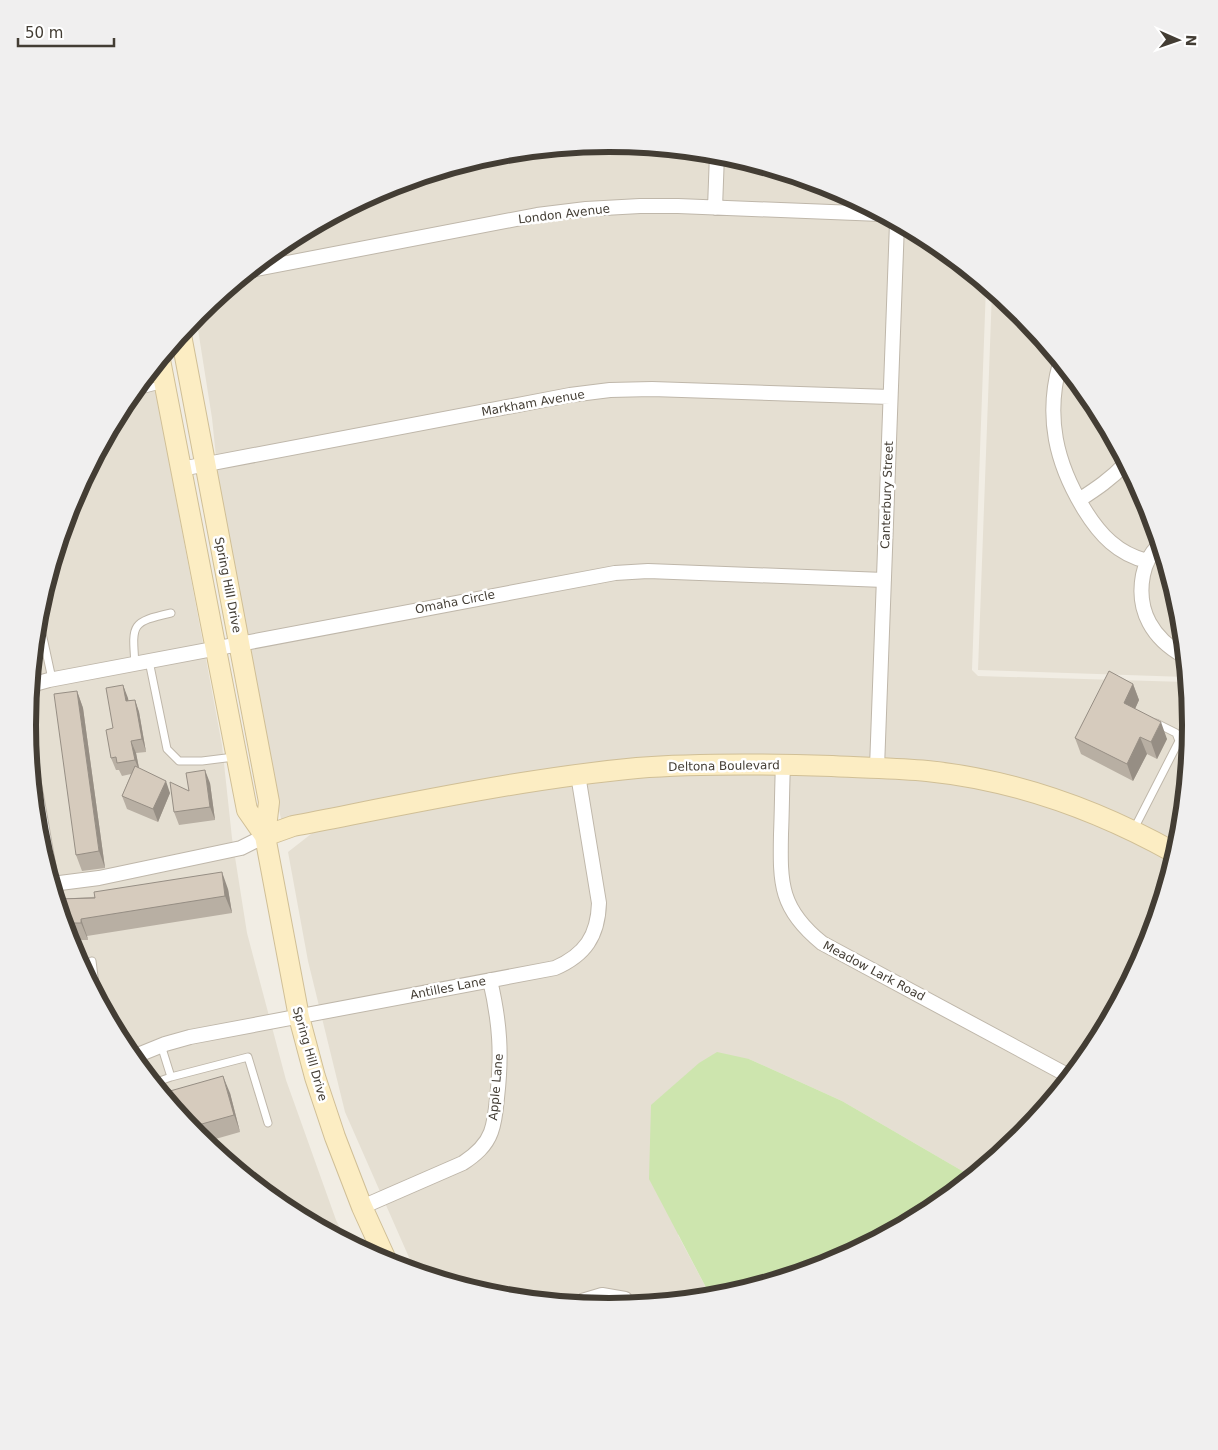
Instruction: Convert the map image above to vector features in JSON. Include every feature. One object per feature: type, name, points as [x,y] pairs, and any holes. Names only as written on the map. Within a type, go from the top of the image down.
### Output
[{"type":"main road","name":"Spring Hill Drive","points":[[182,342],[269,802],[264,836],[299,1017],[329,1120],[362,1206],[382,1250]]},
{"type":"main road","name":"Spring Hill Drive","points":[[162,368],[247,810],[264,836]]},
{"type":"main road","name":"Deltona Boulevard","points":[[264,836],[293,826],[505,785],[637,768],[783,764],[927,771],[971,777],[1058,799],[1134,830],[1168,849]]},
{"type":"street","points":[[715,208],[717,162]]},
{"type":"street","name":"London Avenue","points":[[265,267],[537,215],[586,209],[640,206],[867,213]]},
{"type":"street","name":"Canterbury Street","points":[[876,768],[897,230]]},
{"type":"street","points":[[1058,370],[1053,402],[1054,426],[1063,468],[1078,500],[1095,527],[1121,551],[1147,562]]},
{"type":"street","name":"Markham Avenue","points":[[181,469],[570,395],[610,390],[652,389],[890,397]]},
{"type":"street","points":[[1078,500],[1098,488],[1121,468]]},
{"type":"street","points":[[1154,551],[1147,562],[1141,585],[1141,600],[1150,626],[1160,639],[1177,652]]},
{"type":"street","name":"Omaha Circle","points":[[37,683],[239,643],[615,573],[648,571],[884,580]]},
{"type":"street","name":"Meadow Lark Road","points":[[783,764],[780,873],[787,900],[795,917],[807,931],[822,943],[1064,1073]]},
{"type":"street","name":"Antilles Lane","points":[[141,1054],[161,1045],[190,1038],[555,968],[568,962],[579,954],[594,933],[599,918],[600,903],[578,775]]},
{"type":"street","points":[[59,883],[99,878],[241,848],[264,836]]},
{"type":"street","name":"Apple Lane","points":[[362,1206],[463,1163],[475,1155],[491,1132],[500,1071],[497,1010],[490,980]]},
{"type":"street","points":[[593,1298],[602,1295],[618,1298]]},
{"type":"lane","points":[[146,389],[165,384]]},
{"type":"lane","points":[[135,664],[132,635],[137,626],[145,619],[171,613]]},
{"type":"lane","points":[[43,638],[52,679]]},
{"type":"lane","points":[[149,662],[167,749],[179,761],[202,761],[238,756]]},
{"type":"lane","points":[[1134,830],[1179,741],[1176,733],[1147,719]]},
{"type":"lane","points":[[92,961],[94,975]]},
{"type":"lane","points":[[161,1045],[171,1077]]},
{"type":"lane","points":[[160,1081],[248,1056],[268,1123]]},
{"type":"shaded area","points":[[572,153],[646,153],[721,163],[757,172],[828,196],[862,211],[927,249],[986,293],[972,670],[978,676],[1180,682],[1181,762],[1170,843],[1061,793],[783,758],[282,823],[271,775],[221,505],[212,418],[198,327],[231,294],[291,249],[356,211],[425,183],[497,163],[534,157]]},
{"type":"shaded area","points":[[992,299],[1040,347],[1063,376],[1105,439],[1123,472],[1151,541],[1162,577],[1171,613],[1180,677],[978,670]]},
{"type":"shaded area","points":[[154,378],[222,745],[232,838],[247,933],[286,1080],[342,1231],[291,1201],[231,1156],[178,1103],[155,1074],[113,1011],[95,978],[67,909],[47,837],[37,762],[36,725],[37,688],[47,613],[67,541],[95,472],[113,439]]},
{"type":"shaded area","points":[[696,771],[926,778],[1055,805],[1166,856],[1151,909],[1138,944],[1123,978],[1085,1043],[1040,1103],[987,1156],[966,1173],[842,1101],[749,1059],[678,1235],[707,1289],[646,1297],[572,1297],[497,1287],[411,1262],[345,1112],[308,961],[288,852],[320,827],[506,792]]},
{"type":"green space","points":[[717,1052],[749,1059],[842,1101],[966,1173],[927,1201],[862,1239],[793,1267],[757,1278],[707,1289],[649,1179],[651,1105],[699,1063]]},
{"type":"building","points":[[1109,671],[1133,684],[1124,703],[1161,722],[1151,742],[1140,737],[1127,764],[1075,738]]},
{"type":"building","points":[[123,685],[126,701],[135,700],[142,739],[131,741],[135,760],[117,763],[116,757],[111,758],[106,730],[113,728],[106,688]]},
{"type":"building","points":[[77,691],[99,851],[76,855],[54,694]]},
{"type":"building","points":[[135,766],[166,781],[153,809],[122,796]]},
{"type":"building","points":[[205,770],[210,807],[174,812],[170,782],[189,791],[186,773]]},
{"type":"building","points":[[222,872],[225,896],[81,919],[81,923],[72,923],[64,899],[95,898],[94,892]]},
{"type":"building","points":[[223,1076],[234,1115],[199,1125],[169,1091]]}]
